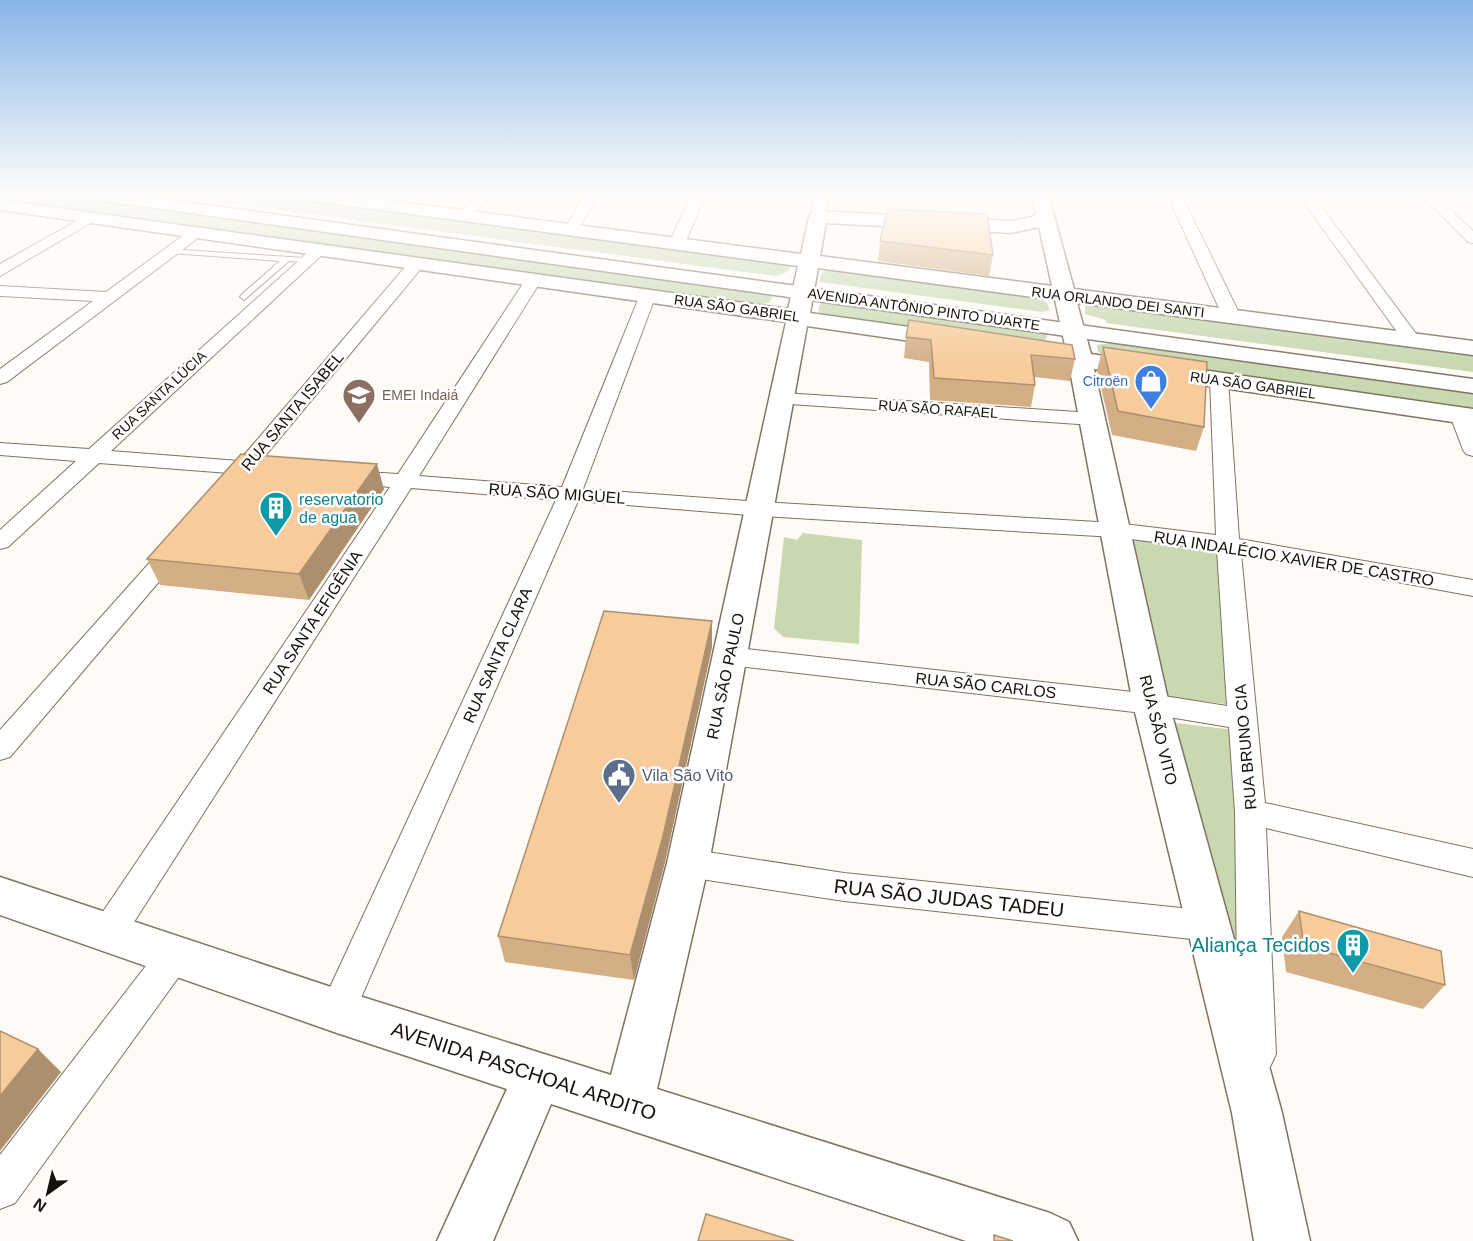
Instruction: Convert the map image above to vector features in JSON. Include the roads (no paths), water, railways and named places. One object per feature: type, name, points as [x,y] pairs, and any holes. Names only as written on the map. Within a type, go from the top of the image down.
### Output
[{"type":"main road","name":"RUA SÃO GABRIEL","points":[[291,252],[304,256],[418,262],[975,343]]},
{"type":"main road","name":"AVENIDA ANTÔNIO PINTO DUARTE","points":[[535,252],[805,287]]},
{"type":"main road","name":"AVENIDA ANTÔNIO PINTO DUARTE","points":[[554,252],[1473,386]]},
{"type":"main road","name":"RUA ORLANDO DEI SANTI","points":[[743,252],[1473,348]]},
{"type":"main road","name":"RUA SÃO PAULO","points":[[628,1104],[688,863],[812,252]]},
{"type":"main road","name":"RUA SÃO VITO","points":[[1055,252],[1093,419],[1151,704],[1257,1113],[1282,1241]]},
{"type":"main road","name":"AVENIDA ANTÔNIO PINTO DUARTE","points":[[1073,326],[1473,376]]},
{"type":"main road","name":"RUA SÃO GABRIEL","points":[[1010,349],[1467,416]]},
{"type":"main road","name":"AVENIDA PASCHOAL ARDITO","points":[[0,896],[337,1011],[1050,1241]]},
{"type":"main road","points":[[465,1241],[538,1077]]},
{"type":"street","points":[[0,271],[32,252]]},
{"type":"street","points":[[0,378],[169,252]]},
{"type":"street","points":[[1201,252],[1232,317]]},
{"type":"street","points":[[1347,252],[1411,339]]},
{"type":"street","name":"RUA SANTA LÚCIA","points":[[0,542],[304,256]]},
{"type":"street","name":"RUA SANTA ISABEL","points":[[222,494],[418,262]]},
{"type":"street","name":"RUA SANTA EFIGÊNIA","points":[[108,933],[404,482],[534,279]]},
{"type":"street","points":[[0,291],[107,297]]},
{"type":"street","name":"RUA SANTA CLARA","points":[[337,1011],[570,494],[648,295]]},
{"type":"street","name":"RUA BRUNO CIA","points":[[1219,380],[1228,544],[1250,812],[1256,960],[1257,1113]]},
{"type":"street","name":"RUA SÃO RAFAEL","points":[[783,399],[1093,419]]},
{"type":"street","points":[[1467,416],[1473,450]]},
{"type":"street","points":[[0,448],[291,471]]},
{"type":"street","name":"RUA SÃO MIGUEL","points":[[325,475],[761,509],[1114,530]]},
{"type":"street","points":[[0,749],[192,529]]},
{"type":"street","name":"RUA INDALÉCIO XAVIER DE CASTRO","points":[[1114,530],[1228,544],[1473,588]]},
{"type":"street","name":"RUA SÃO CARLOS","points":[[729,656],[1151,704],[1242,719]]},
{"type":"street","points":[[1250,812],[1473,862]]},
{"type":"street","name":"RUA SÃO JUDAS TADEU","points":[[688,863],[844,887],[1210,926]]},
{"type":"street","points":[[0,1188],[174,956]]},
{"type":"lane","points":[[185,252],[304,256]]},
{"type":"lane","points":[[236,255],[240,252]]},
{"type":"lane","points":[[244,297],[304,256]]},
{"type":"place","name":"Citroën","points":[[1151,410]]},
{"type":"place","name":"EMEI Indaiá","points":[[359,424]]},
{"type":"place","name":"reservatorio de agua","points":[[276,537]]},
{"type":"place","name":"Vila São Vito","points":[[619,804]]},
{"type":"place","name":"Aliança Tecidos","points":[[1353,974]]}]
